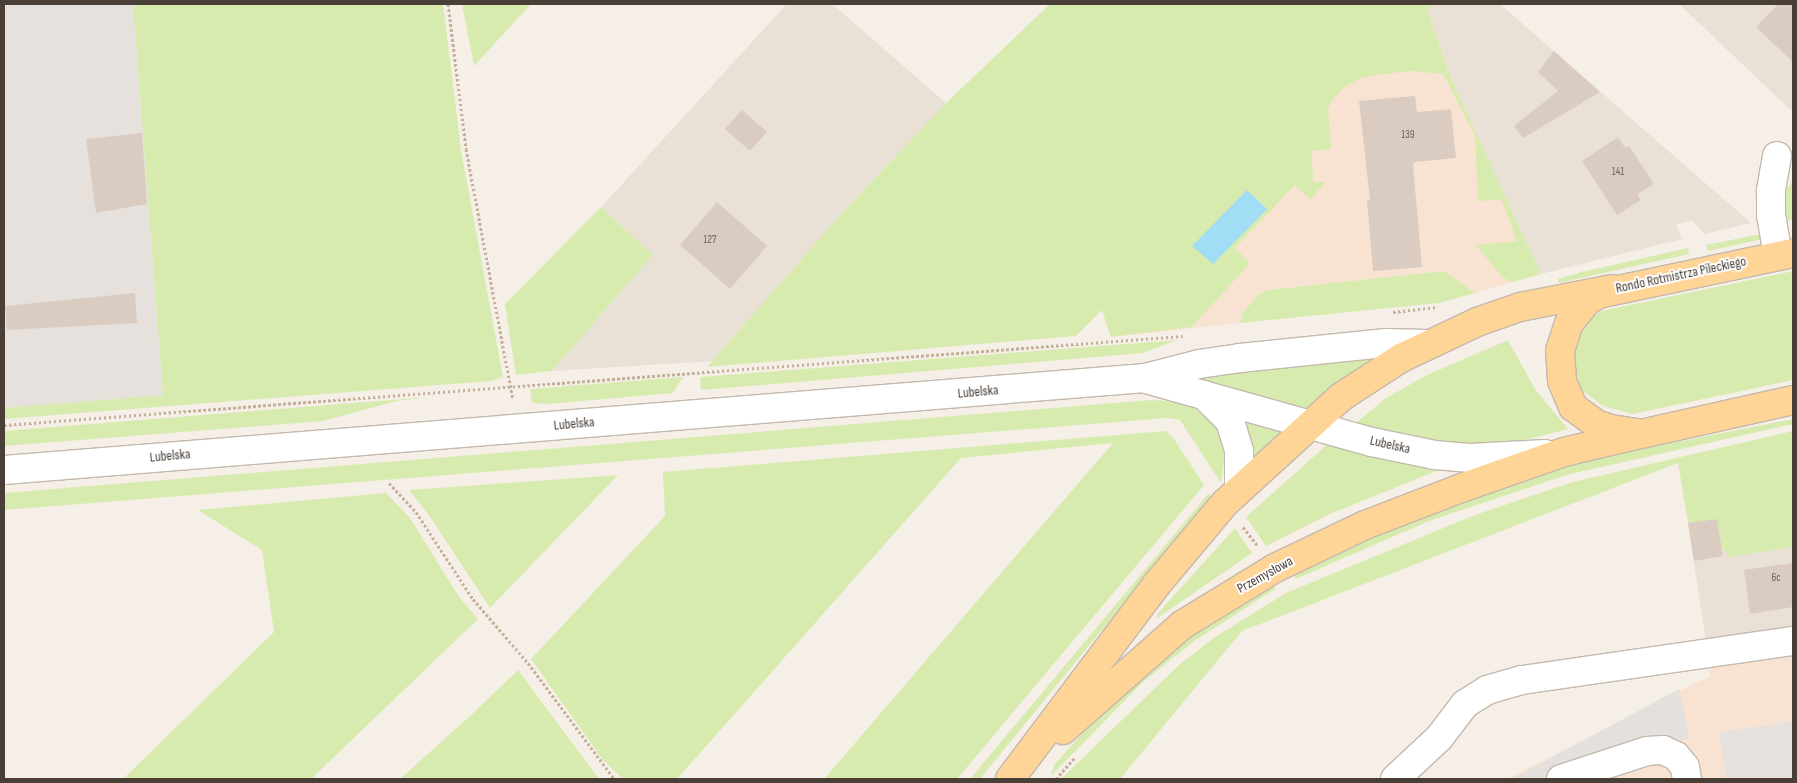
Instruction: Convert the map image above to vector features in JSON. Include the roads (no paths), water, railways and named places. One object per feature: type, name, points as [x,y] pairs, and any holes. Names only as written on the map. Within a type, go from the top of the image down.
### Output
[{"type":"main road","name":"Rondo Rotmistrza Pileckiego","points":[[1786,254],[1612,288],[1587,302],[1569,323],[1560,351],[1562,381],[1573,407],[1582,416],[1611,429],[1641,434],[1793,400]]},
{"type":"main road","name":"Lubelska","points":[[1428,344],[1520,307],[1612,288]]},
{"type":"main road","name":"Przemysłowa","points":[[1013,778],[1157,584],[1239,488],[1311,423],[1366,379],[1428,344]]},
{"type":"main road","name":"Lubelska","points":[[1564,452],[1641,434]]},
{"type":"main road","name":"Przemysłowa","points":[[1013,778],[1158,645],[1248,584],[1365,525],[1564,452]]},
{"type":"street","points":[[1777,156],[1771,191],[1771,215],[1786,254]]},
{"type":"street","name":"Lubelska","points":[[4,470],[1145,378],[1199,364],[1240,358],[1386,343],[1428,344]]},
{"type":"street","name":"Lubelska","points":[[1145,378],[1311,423],[1372,442],[1435,455],[1489,458],[1564,452]]},
{"type":"street","points":[[1203,394],[1222,410],[1233,429],[1239,451],[1239,488]]},
{"type":"street","points":[[1395,779],[1439,738],[1465,704],[1487,690],[1522,680],[1793,641]]},
{"type":"street","points":[[1561,779],[1647,751],[1663,750],[1676,756],[1685,767],[1687,779]]},
{"type":"water","points":[[1247,190],[1267,209],[1213,264],[1192,246]]}]
